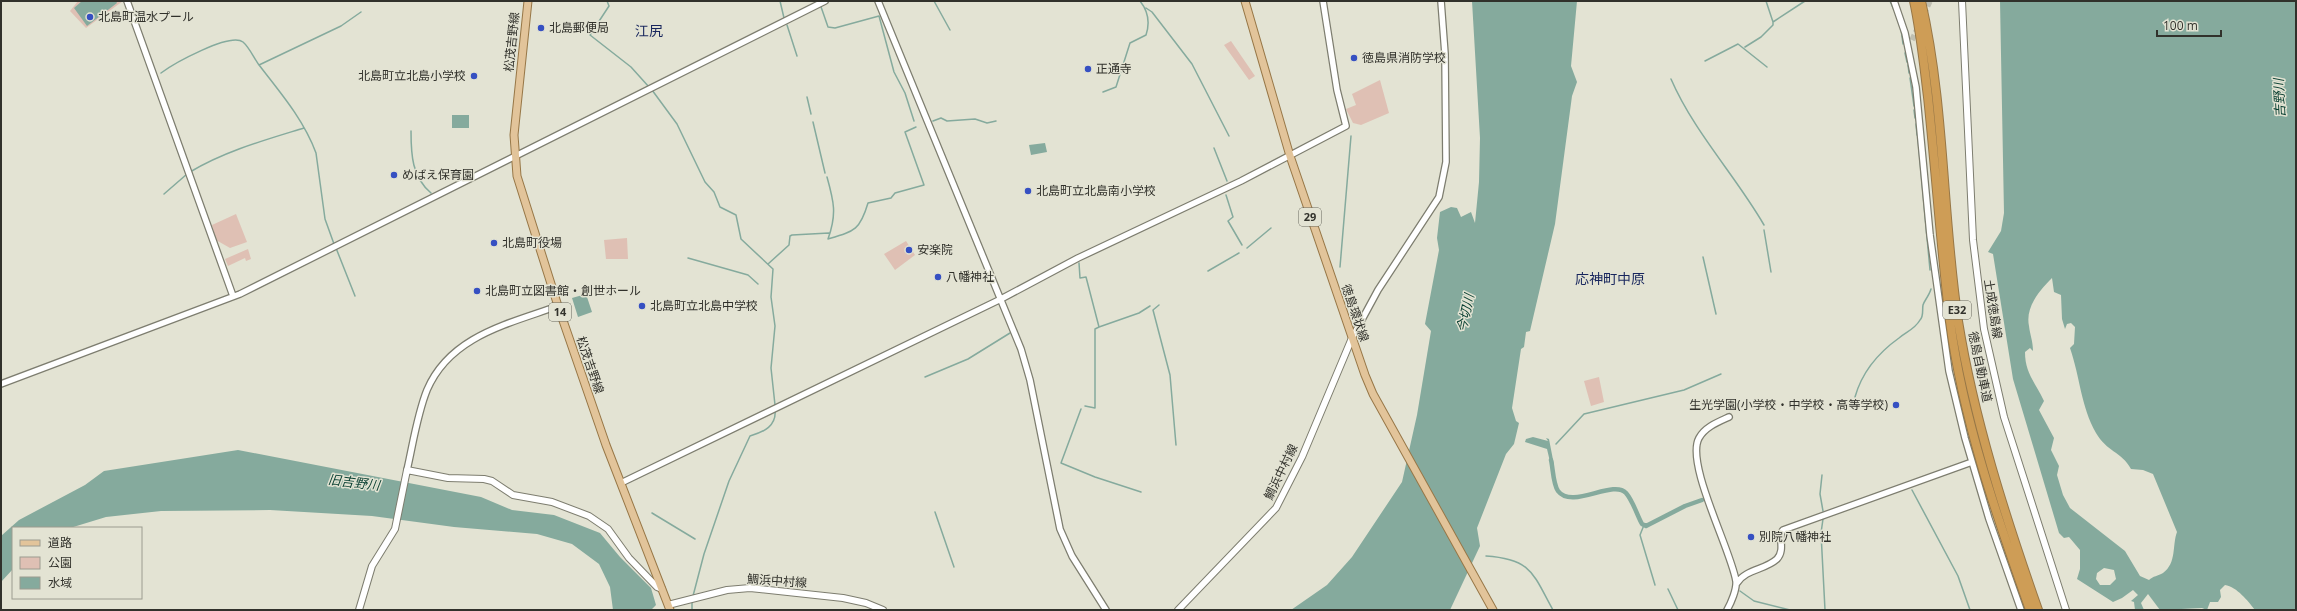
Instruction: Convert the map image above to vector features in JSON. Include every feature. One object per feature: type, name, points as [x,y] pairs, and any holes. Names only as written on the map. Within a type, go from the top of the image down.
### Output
[{"type":"highway","name":"徳島自動車道","points":[[1914,1],[1926,86],[1950,321],[1957,362],[1970,420],[1983,466],[2030,610]]},
{"type":"highway","name":"徳島自動車道","points":[[1921,1],[1935,84],[1951,264],[1966,362],[1990,464],[2038,610]]},
{"type":"main road","name":"松茂吉野線","points":[[528,1],[514,135],[517,176],[558,306],[621,483],[669,607]]},
{"type":"main road","name":"徳島環状線","points":[[1245,1],[1290,156],[1365,375],[1391,427],[1493,610]]},
{"type":"main road","name":"土成徳島線","points":[[1962,1],[1973,240],[1988,351],[2012,444],[2066,610]]},
{"type":"main road","name":"鯛浜中村線","points":[[1178,610],[1276,508],[1302,457],[1352,338]]},
{"type":"main road","points":[[360,610],[369,572],[375,560],[392,538],[397,523],[407,471],[448,478],[484,478],[492,481],[514,496],[552,502],[589,516],[608,529],[629,558],[657,587],[662,589]]},
{"type":"main road","name":"鯛浜中村線","points":[[669,607],[727,590],[750,588],[844,598],[866,603],[883,610]]},
{"type":"street","points":[[127,1],[233,296]]},
{"type":"street","points":[[878,1],[1021,349],[1030,380],[1060,528],[1072,556],[1106,610]]},
{"type":"street","points":[[621,483],[1001,298],[1078,258],[1290,156],[1326,135],[1346,126],[1337,90],[1323,1]]},
{"type":"street","points":[[1352,338],[1378,290],[1440,197],[1446,162],[1445,54],[1441,1]]},
{"type":"street","points":[[1894,1],[1908,47],[1916,87],[1930,235],[1944,341],[1958,411],[1989,519],[2021,610]]},
{"type":"street","points":[[1,384],[240,294],[821,3]]},
{"type":"street","points":[[1908,47],[1912,40]]},
{"type":"street","points":[[407,471],[427,391],[436,372],[451,354],[466,342],[488,331],[558,306]]},
{"type":"street","points":[[1729,417],[1705,430],[1697,442],[1696,454],[1704,484],[1737,583]]},
{"type":"street","points":[[1727,610],[1737,583],[1745,574],[1777,559],[1782,550],[1780,535],[1783,530],[1972,462]]},
{"type":"green space","name":"北島町温水プール","points":[[78,1],[123,1],[86,28],[70,11]]},
{"type":"green space","points":[[1231,41],[1255,76],[1249,80],[1224,45]]},
{"type":"green space","points":[[1380,80],[1389,113],[1361,125],[1353,123],[1346,109],[1356,105],[1352,94]]},
{"type":"green space","points":[[236,214],[247,242],[230,248],[216,240],[212,225]]},
{"type":"green space","points":[[627,238],[628,259],[606,259],[604,240]]},
{"type":"green space","points":[[906,241],[915,255],[895,270],[884,254]]},
{"type":"green space","points":[[248,249],[251,259],[246,261],[245,258],[228,266],[225,259]]},
{"type":"green space","points":[[1599,377],[1604,402],[1591,406],[1584,381]]},
{"type":"water","name":"北島町温水プール","points":[[82,1],[116,1],[117,3],[87,26],[74,8]]},
{"type":"water","name":"今切川","points":[[1472,1],[1577,1],[1571,66],[1577,82],[1572,96],[1555,224],[1530,331],[1526,332],[1524,347],[1521,349],[1512,408],[1516,421],[1519,423],[1514,444],[1506,454],[1477,528],[1480,546],[1450,610],[1291,610],[1327,585],[1352,557],[1402,482],[1417,415],[1431,331],[1425,324],[1439,250],[1437,238],[1440,212],[1451,207],[1457,208],[1461,217],[1471,212],[1475,223],[1479,182],[1480,138]]},
{"type":"water","name":"吉野川","points":[[2000,1],[2296,1],[2296,610],[2255,610],[2238,591],[2225,585],[2220,590],[2221,597],[2218,602],[2210,602],[2207,610],[2202,608],[2160,610],[2148,594],[2141,603],[2144,610],[2135,610],[2134,602],[2131,601],[2138,595],[2133,590],[2122,598],[2113,602],[2077,579],[2080,569],[2080,550],[2069,537],[2064,538],[2059,533],[2013,379],[1993,254],[1988,252],[2001,231],[2004,213]],"holes":[[[2052,278],[2054,292],[2061,295],[2062,319],[2065,329],[2067,324],[2071,323],[2075,327],[2074,344],[2070,348],[2091,423],[2100,439],[2109,448],[2123,458],[2131,469],[2143,470],[2153,474],[2177,532],[2170,564],[2163,573],[2149,580],[2140,576],[2125,551],[2070,508],[2063,495],[2057,475],[2059,466],[2051,450],[2054,438],[2039,410],[2044,401],[2029,372],[2025,360],[2025,352],[2030,348],[2033,351],[2033,344],[2029,329],[2029,312],[2038,293]],[[2104,568],[2114,570],[2116,579],[2110,585],[2100,585],[2096,579],[2097,573]]]},
{"type":"water","points":[[452,115],[469,115],[469,128],[452,128]]},
{"type":"water","points":[[1045,143],[1047,152],[1031,155],[1029,145]]},
{"type":"water","points":[[586,294],[592,312],[578,317],[572,298]]},
{"type":"water","points":[[1533,437],[1548,441],[1546,438],[1549,439],[1554,465],[1551,466],[1547,449],[1525,442],[1526,439]]},
{"type":"water","name":"旧吉野川","points":[[238,450],[481,497],[512,510],[554,515],[600,533],[620,557],[651,588],[656,605],[651,610],[613,610],[610,587],[599,564],[572,544],[537,534],[454,527],[372,516],[270,510],[161,511],[106,517],[73,527],[12,527],[12,570],[1,582],[1,536],[19,520],[85,485],[104,471]]},
{"type":"waterway","points":[[607,1],[609,6],[590,35],[631,67],[649,87]]},
{"type":"waterway","points":[[780,1],[784,18]]},
{"type":"waterway","points":[[819,1],[828,27],[835,28],[879,16],[894,72],[905,93],[914,121]]},
{"type":"waterway","points":[[934,1],[950,30]]},
{"type":"waterway","points":[[1103,92],[1116,87],[1130,43],[1146,35],[1148,17],[1140,1]]},
{"type":"waterway","points":[[1766,1],[1773,22]]},
{"type":"waterway","points":[[1745,47],[1761,37],[1773,25],[1773,22],[1805,1]]},
{"type":"waterway","points":[[1890,1],[1894,10]]},
{"type":"waterway","points":[[1146,8],[1152,12],[1192,64],[1229,136]]},
{"type":"waterway","points":[[334,244],[325,219],[316,153],[311,141],[291,107],[259,65],[341,26],[361,12]]},
{"type":"waterway","points":[[787,25],[797,56]]},
{"type":"waterway","points":[[1901,29],[1903,44]]},
{"type":"waterway","points":[[161,73],[202,50],[226,41],[236,40],[245,44],[259,65]]},
{"type":"waterway","points":[[1705,61],[1738,44],[1767,67]]},
{"type":"waterway","points":[[1905,53],[1907,62]]},
{"type":"waterway","points":[[1908,65],[1909,73]]},
{"type":"waterway","points":[[1910,78],[1914,106]]},
{"type":"waterway","points":[[1671,79],[1691,117],[1764,225]]},
{"type":"waterway","points":[[652,90],[677,124],[705,182],[714,192],[720,207],[736,215],[741,239],[773,269],[771,297],[775,326],[771,368],[775,405]]},
{"type":"waterway","points":[[807,97],[811,114]]},
{"type":"waterway","points":[[1914,110],[1915,118]]},
{"type":"waterway","points":[[933,121],[941,118],[947,121],[975,119],[987,123],[996,121]]},
{"type":"waterway","points":[[813,122],[825,173]]},
{"type":"waterway","points":[[1916,124],[1917,135]]},
{"type":"waterway","points":[[827,177],[834,208],[833,222],[828,239],[845,234],[855,228],[862,219],[868,203],[891,198],[895,193],[924,185],[905,132],[916,127]]},
{"type":"waterway","points":[[190,172],[231,152],[304,128]]},
{"type":"waterway","points":[[411,131],[411,149],[416,173],[431,193]]},
{"type":"waterway","points":[[1340,267],[1351,136]]},
{"type":"waterway","points":[[1918,139],[1930,270]]},
{"type":"waterway","points":[[1214,148],[1227,181]]},
{"type":"waterway","points":[[164,194],[187,174]]},
{"type":"waterway","points":[[1226,195],[1233,217],[1228,221],[1242,245]]},
{"type":"waterway","points":[[1247,248],[1271,228]]},
{"type":"waterway","points":[[1764,230],[1771,272]]},
{"type":"waterway","points":[[768,264],[789,245],[790,236],[829,233]]},
{"type":"waterway","points":[[336,248],[355,296]]},
{"type":"waterway","points":[[1208,271],[1239,253]]},
{"type":"waterway","points":[[1703,257],[1716,314]]},
{"type":"waterway","points":[[688,258],[748,275],[758,284]]},
{"type":"waterway","points":[[1079,263],[1080,278],[1086,277],[1099,327],[1095,329],[1095,408],[1085,406]]},
{"type":"waterway","points":[[1855,397],[1866,371],[1884,350],[1918,323],[1922,317],[1924,303],[1931,289]]},
{"type":"waterway","points":[[1159,305],[1153,310],[1170,375],[1176,445]]},
{"type":"waterway","points":[[1099,327],[1139,313],[1150,306]]},
{"type":"waterway","points":[[925,377],[968,359],[1010,333]]},
{"type":"waterway","points":[[1556,444],[1584,414],[1684,390],[1721,374]]},
{"type":"waterway","points":[[693,596],[704,554],[729,481],[750,436],[765,430],[772,424],[775,409]]},
{"type":"waterway","points":[[1081,409],[1061,463],[1095,477],[1141,492]]},
{"type":"waterway","points":[[1551,460],[1556,488],[1564,496],[1573,497],[1612,489],[1620,490],[1626,493],[1642,524],[1646,526],[1685,506],[1702,500]]},
{"type":"waterway","points":[[1822,475],[1820,494],[1823,511]]},
{"type":"waterway","points":[[1912,490],[1958,576],[1970,610]]},
{"type":"waterway","points":[[935,512],[954,567]]},
{"type":"waterway","points":[[652,513],[695,539]]},
{"type":"waterway","points":[[1823,519],[1821,533],[1825,610]]},
{"type":"waterway","points":[[1644,525],[1640,535],[1655,585]]},
{"type":"waterway","points":[[1486,556],[1501,558],[1522,565],[1535,578],[1553,610]]},
{"type":"waterway","points":[[1668,589],[1678,610]]},
{"type":"waterway","points":[[1740,591],[1754,601],[1790,610]]},
{"type":"waterway","points":[[692,600],[692,610]]},
{"type":"tunnel","points":[[1924,14],[1930,1]]},
{"type":"tunnel","points":[[1912,40],[1918,27]]},
{"type":"place","name":"北島町温水プール","points":[[90,17]]},
{"type":"place","name":"北島郵便局","points":[[541,28]]},
{"type":"place","name":"徳島県消防学校","points":[[1354,58]]},
{"type":"place","name":"正通寺","points":[[1088,69]]},
{"type":"place","name":"北島町立北島小学校","points":[[474,76]]},
{"type":"place","name":"めばえ保育園","points":[[394,175]]},
{"type":"place","name":"北島町立北島南小学校","points":[[1028,191]]},
{"type":"place","name":"北島町役場","points":[[494,243]]},
{"type":"place","name":"安楽院","points":[[909,250]]},
{"type":"place","name":"八幡神社","points":[[938,277]]},
{"type":"place","name":"北島町立図書館・創世ホール","points":[[477,291]]},
{"type":"place","name":"北島町立北島中学校","points":[[642,306]]},
{"type":"place","name":"生光学園(小学校・中学校・高等学校)","points":[[1896,405]]},
{"type":"place","name":"別院八幡神社","points":[[1751,537]]},
{"type":"district","name":"江尻","points":[[649,31]]},
{"type":"district","name":"応神町中原","points":[[1610,279]]}]
